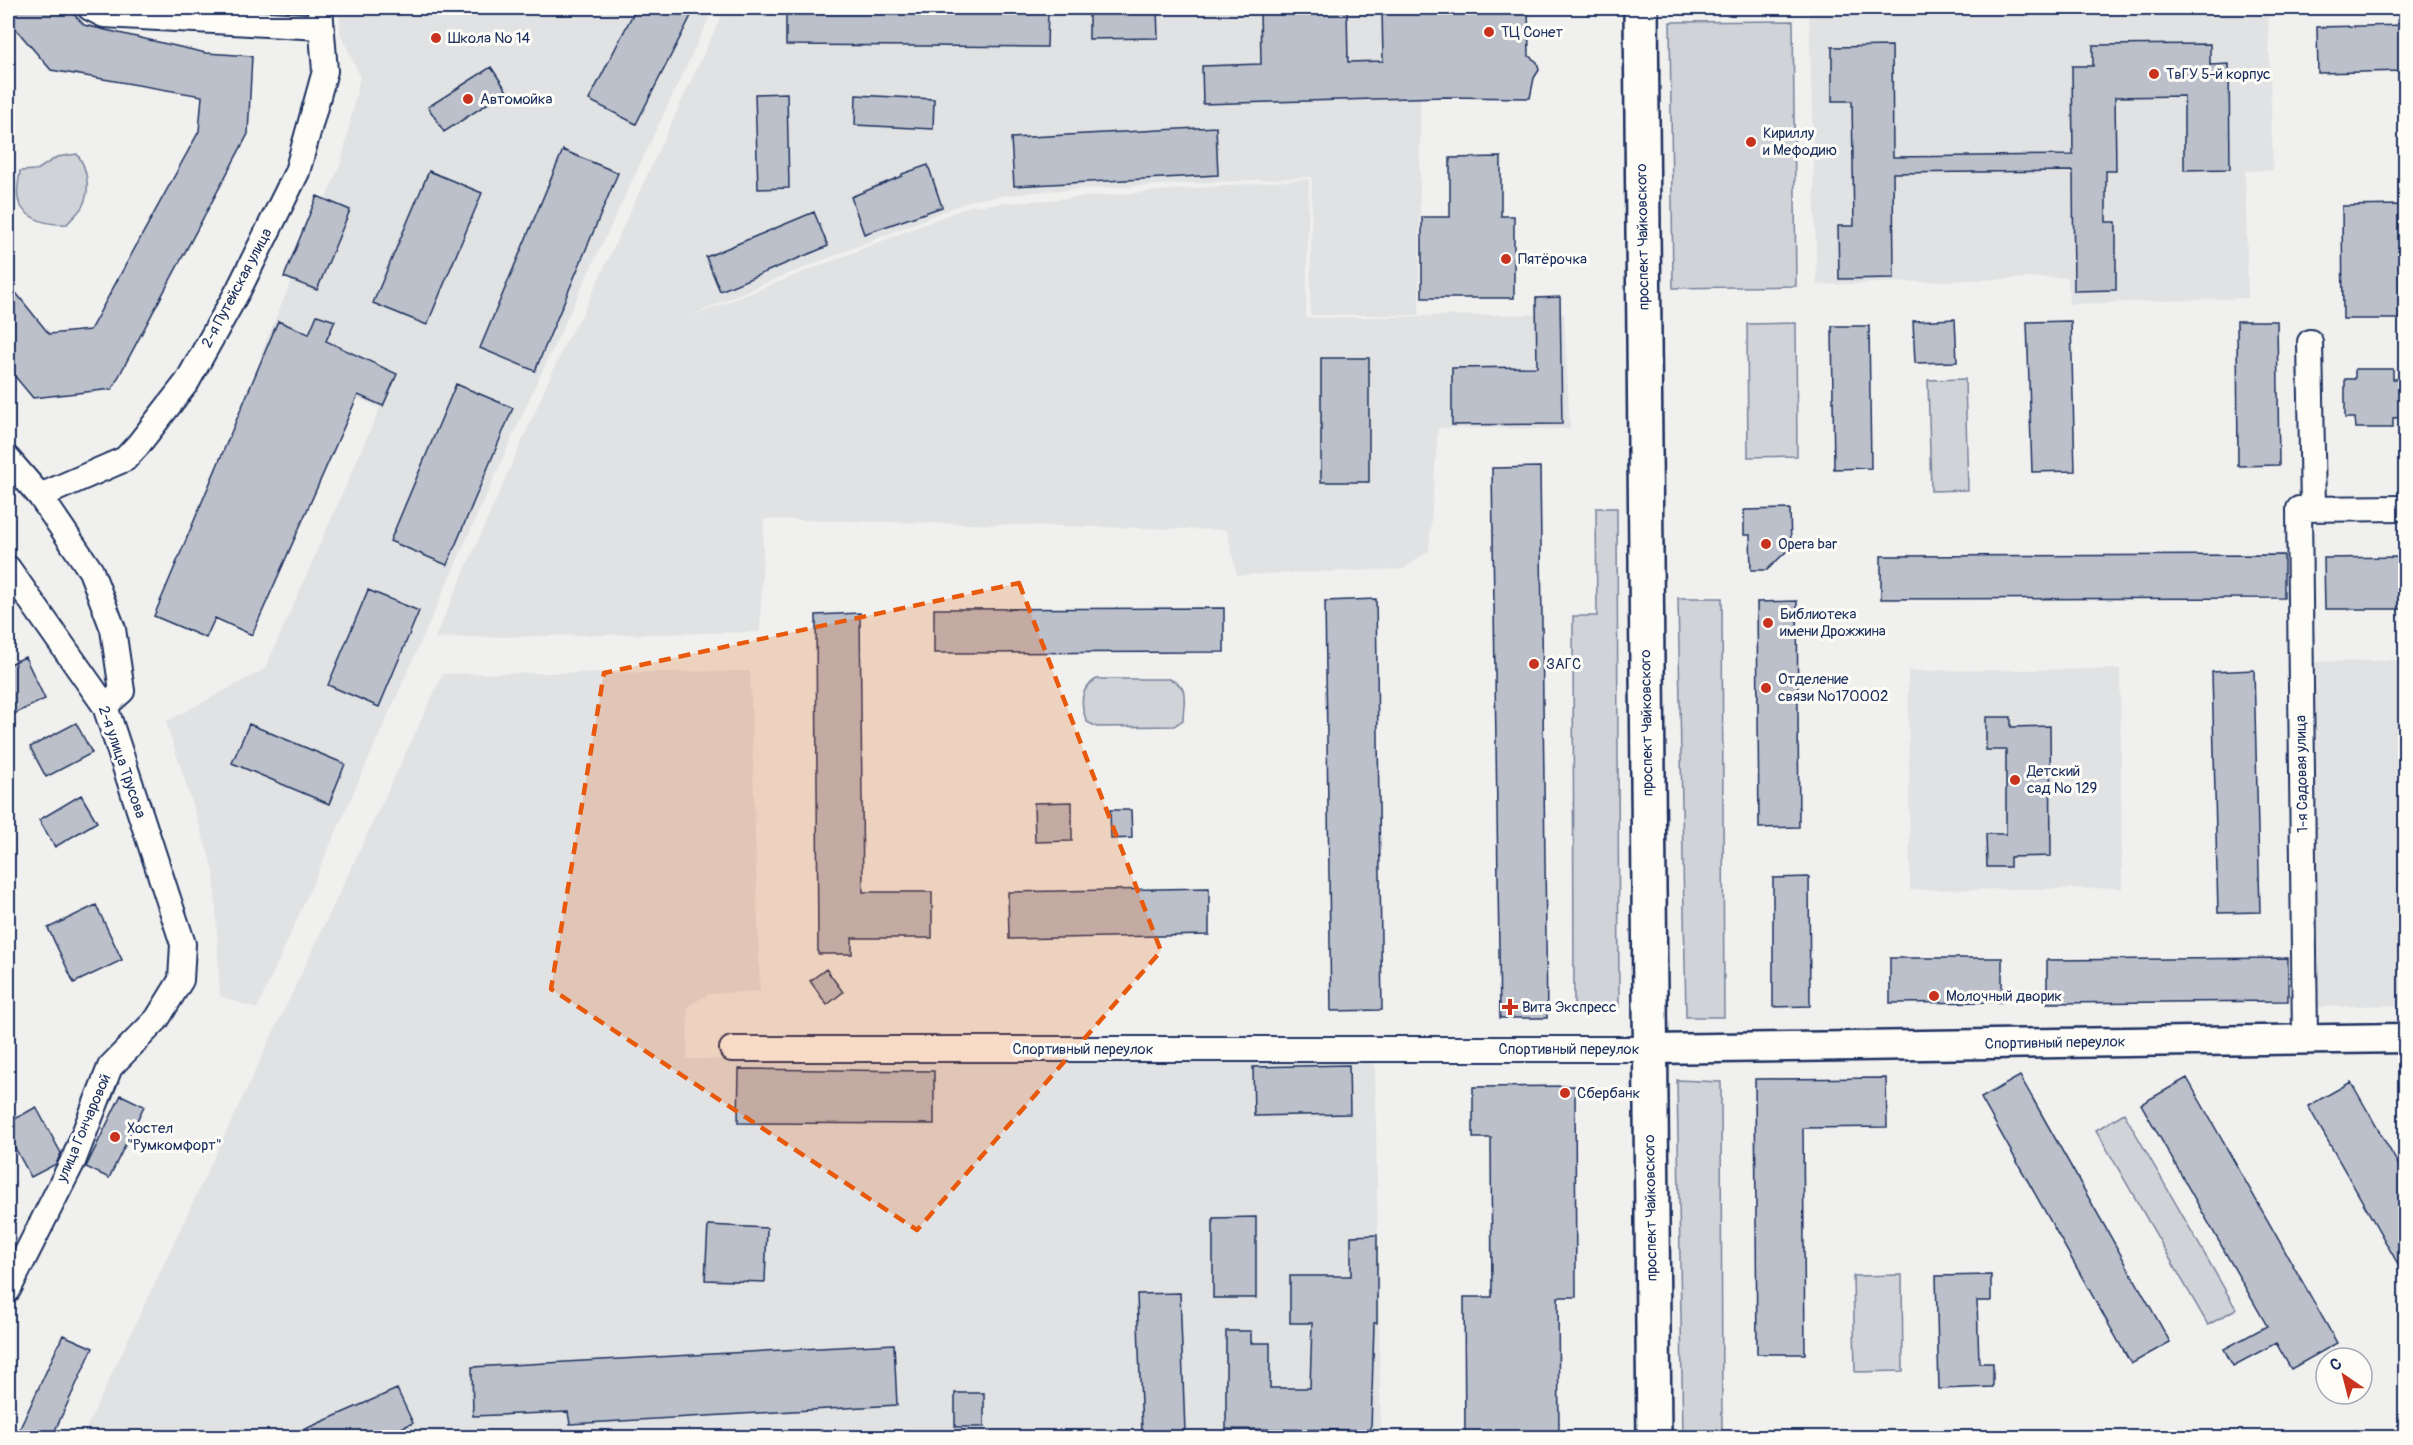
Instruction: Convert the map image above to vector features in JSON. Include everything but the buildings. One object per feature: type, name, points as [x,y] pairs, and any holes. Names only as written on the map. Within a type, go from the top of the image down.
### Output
[{"type":"main road","name":"проспект Чайковского","points":[[1641,8],[1654,1437]]},
{"type":"street","points":[[90,8],[104,15],[321,17]]},
{"type":"street","name":"2-я Путейская улица","points":[[40,496],[125,459],[187,381],[239,289],[297,172],[325,71],[321,17]]},
{"type":"street","name":"1-я Садовая улица","points":[[2305,1039],[2306,509],[2310,342]]},
{"type":"street","points":[[8,459],[40,496],[91,571],[113,629],[122,691],[105,706]]},
{"type":"street","points":[[2306,509],[2406,508]]},
{"type":"street","name":"2-я улица Трусова","points":[[8,568],[105,706],[183,944],[181,980]]},
{"type":"street","name":"улица Гончаровой","points":[[8,1290],[13,1256],[74,1159],[110,1067],[157,1019],[181,980]]},
{"type":"street","name":"Спортивный переулок","points":[[732,1049],[1650,1049],[2406,1038]]},
{"type":"highlighted area","points":[[1019,583],[1161,951],[917,1230],[551,989],[604,673]]},
{"type":"shaded area","points":[[340,8],[714,8],[535,386],[257,1009],[220,996],[214,871],[166,722],[265,669],[380,408],[260,356],[342,160],[360,76],[340,33]]},
{"type":"shaded area","points":[[725,8],[1421,8],[1419,315],[1310,315],[1312,177],[1041,191],[972,200],[739,294],[688,318],[970,206],[1309,179],[1306,318],[1564,314],[1570,429],[1438,428],[1429,550],[1404,569],[1237,575],[1227,530],[764,519],[760,632],[435,638],[566,341],[582,315]]},
{"type":"shaded area","points":[[1809,8],[2268,8],[2273,170],[2245,171],[2248,298],[2069,304],[2068,277],[1817,285]]},
{"type":"shaded area","points":[[1793,21],[1796,286],[1673,288],[1670,22]]},
{"type":"shaded area","points":[[77,154],[85,172],[87,185],[87,192],[80,210],[67,224],[47,223],[29,215],[20,205],[18,197],[20,171],[37,170],[57,157]]},
{"type":"shaded area","points":[[1796,323],[1797,456],[1748,457],[1747,324]]},
{"type":"shaded area","points":[[1965,379],[1968,490],[1931,491],[1928,380]]},
{"type":"shaded area","points":[[1596,508],[1617,508],[1619,1007],[1574,1008],[1573,616],[1597,616]]},
{"type":"shaded area","points":[[1678,598],[1722,598],[1724,1017],[1686,1017]]},
{"type":"shaded area","points":[[2405,660],[2405,1005],[2315,1007],[2312,662]]},
{"type":"shaded area","name":"Детский сад № 129","points":[[2120,669],[2122,888],[1910,890],[1908,671]]},
{"type":"shaded area","points":[[750,671],[760,991],[709,994],[688,1006],[687,1059],[1375,1063],[1381,1437],[82,1437],[443,674]]},
{"type":"shaded area","points":[[1097,679],[1169,679],[1176,682],[1184,695],[1183,720],[1174,726],[1097,727],[1087,722],[1082,703],[1087,687]]},
{"type":"shaded area","points":[[1677,1080],[1721,1082],[1722,1437],[1683,1437]]},
{"type":"shaded area","points":[[2124,1113],[2236,1309],[2208,1325],[2096,1130]]},
{"type":"shaded area","points":[[1902,1275],[1903,1371],[1855,1372],[1853,1276]]},
{"type":"place","name":"ТЦ Сонет","points":[[1489,32]]},
{"type":"place","name":"Школа № 14","points":[[436,38]]},
{"type":"place","name":"ТвГУ 5-й корпус","points":[[2154,74]]},
{"type":"place","name":"Автомойка","points":[[468,99]]},
{"type":"place","name":"Кириллу и Мефодию","points":[[1751,142]]},
{"type":"place","name":"Пятёрочка","points":[[1506,259]]},
{"type":"place","name":"Opera bar","points":[[1766,544]]},
{"type":"place","name":"Библиотека имени Дрожжина","points":[[1768,623]]},
{"type":"place","name":"ЗАГС","points":[[1534,664]]},
{"type":"place","name":"Отделение связи №170002","points":[[1766,688]]},
{"type":"place","name":"Детский сад № 129","points":[[2015,780]]},
{"type":"place","name":"Молочный дворик","points":[[1934,996]]},
{"type":"place","name":"Вита Экспресс","points":[[1510,1007]]},
{"type":"place","name":"Сбербанк","points":[[1565,1093]]},
{"type":"place","name":"Хостел \"Румкомфорт\"","points":[[115,1137]]}]
